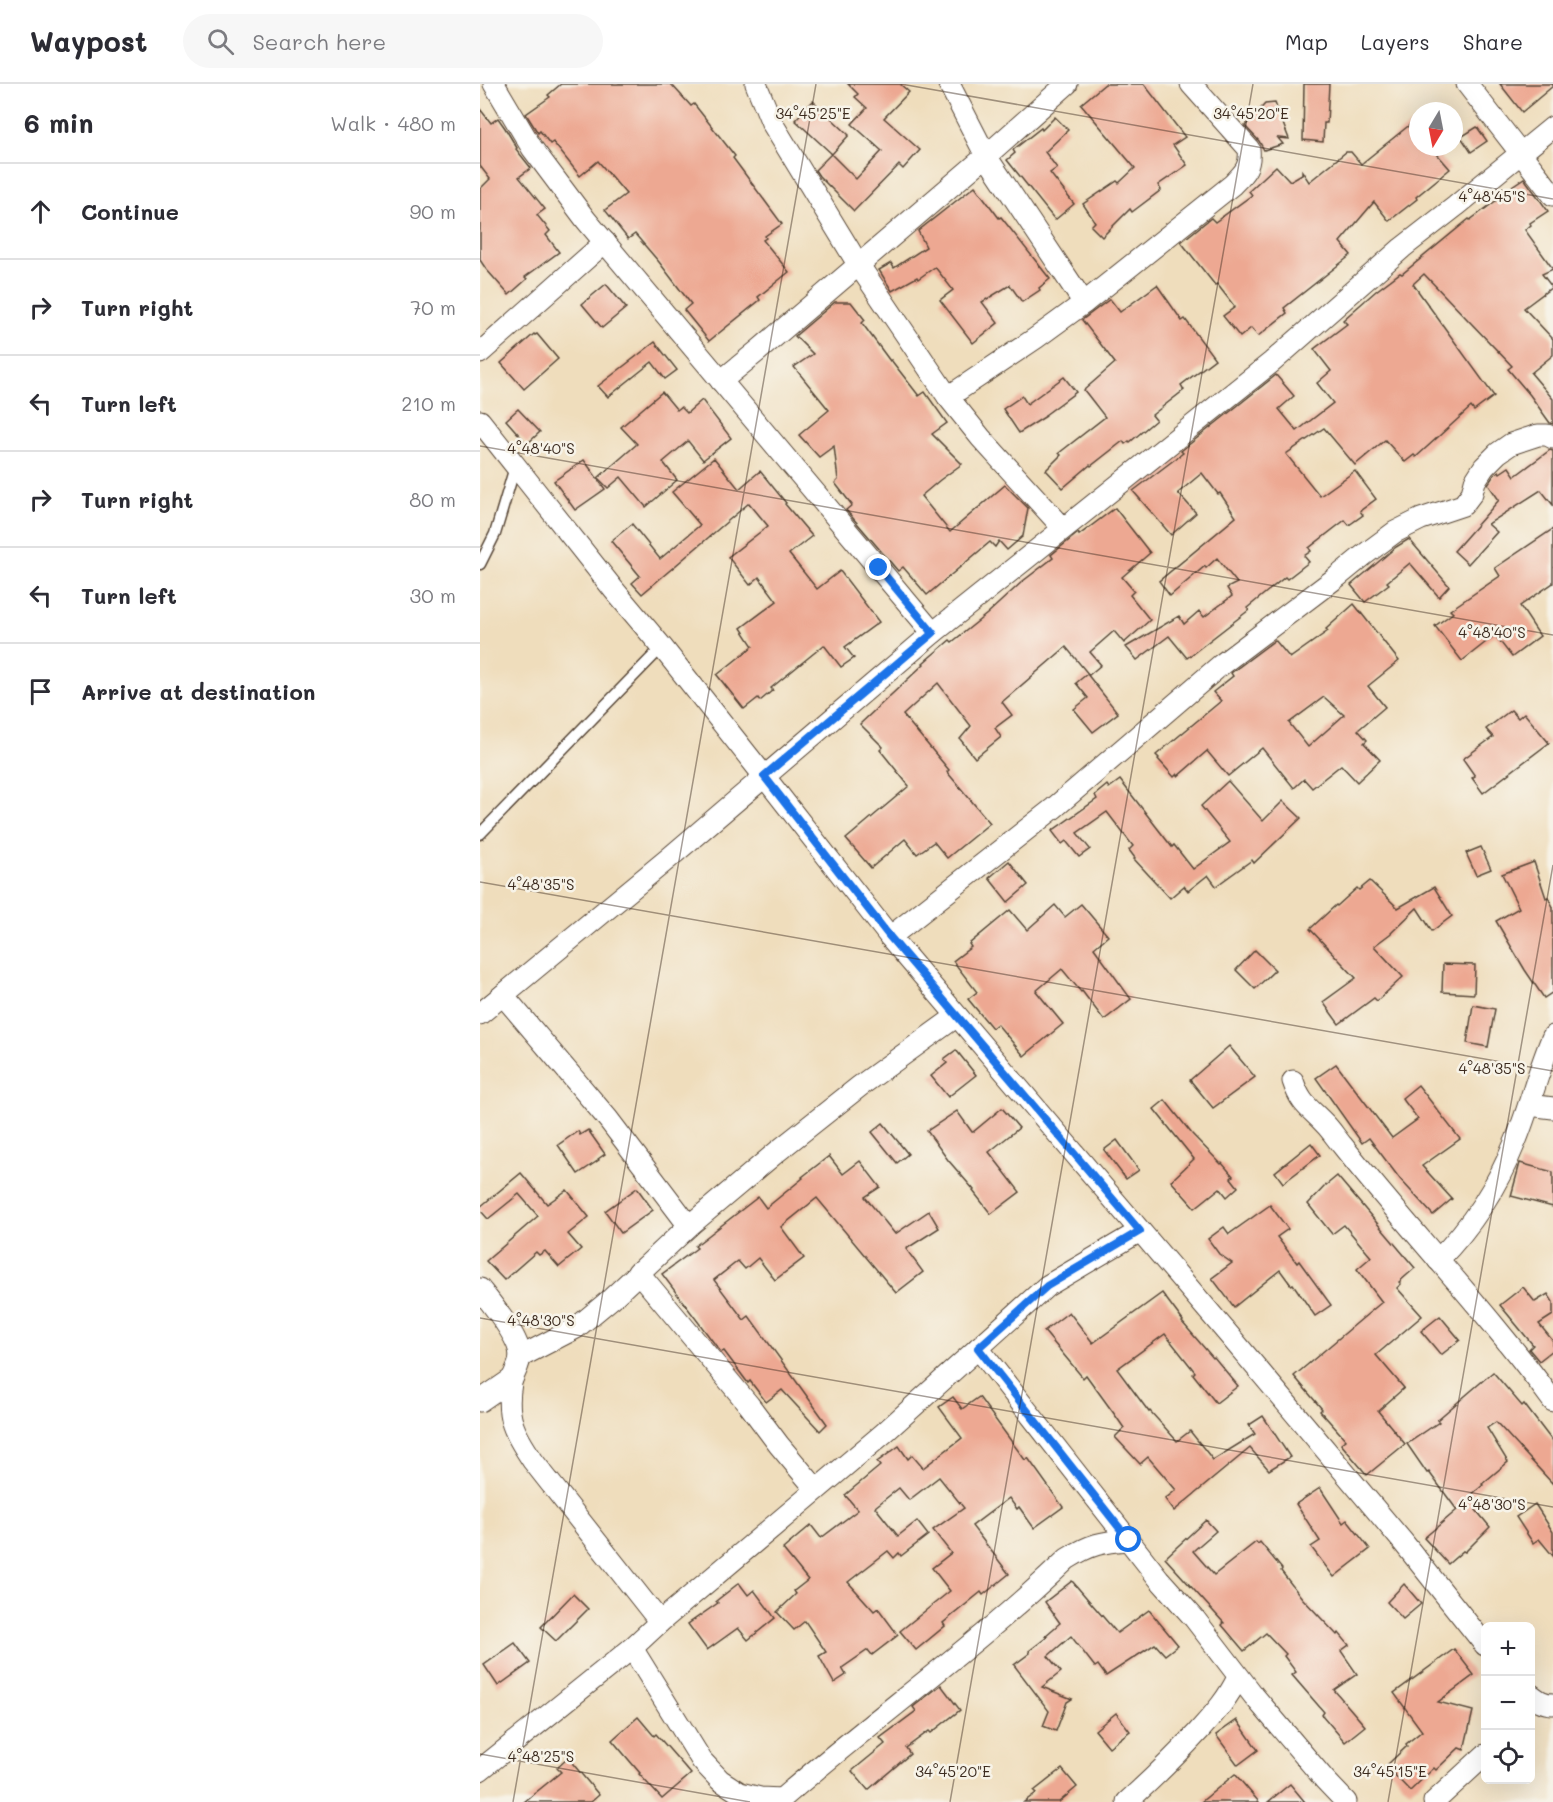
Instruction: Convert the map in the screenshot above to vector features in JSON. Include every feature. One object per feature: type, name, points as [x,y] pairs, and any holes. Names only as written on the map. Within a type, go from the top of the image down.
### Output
[{"type":"street","points":[[494,84],[532,148],[586,220],[933,633]]},
{"type":"street","points":[[756,84],[772,123],[858,264],[948,397],[981,438],[1063,528]]},
{"type":"street","points":[[949,84],[986,156],[1084,303]]},
{"type":"street","points":[[721,381],[986,156],[1067,84]]},
{"type":"street","points":[[948,397],[1084,303],[1232,185],[1245,172],[1250,160],[1249,149],[1191,84]]},
{"type":"street","points":[[1467,84],[1553,195]]},
{"type":"street","points":[[480,1014],[669,858],[933,633],[1272,362],[1402,248],[1553,127]]},
{"type":"street","points":[[480,353],[605,242]]},
{"type":"street","points":[[480,421],[662,647],[890,937],[1172,1267],[1403,1542],[1481,1640]]},
{"type":"street","points":[[890,937],[1054,808],[1222,664],[1364,555],[1395,532],[1421,519],[1463,505],[1472,493],[1475,481],[1484,467],[1498,453],[1511,444],[1538,435],[1553,438]]},
{"type":"street","points":[[503,995],[608,1119],[689,1226]]},
{"type":"street","points":[[520,1357],[576,1328],[689,1226],[778,1151],[860,1086],[957,1016]]},
{"type":"street","points":[[1438,1260],[1471,1223],[1516,1140],[1553,1036]]},
{"type":"street","points":[[1293,1081],[1303,1103],[1325,1123],[1368,1178],[1525,1363],[1553,1401]]},
{"type":"street","points":[[1529,1105],[1553,1108]]},
{"type":"street","points":[[480,1770],[632,1648],[884,1433],[1047,1286],[1140,1231]]},
{"type":"street","points":[[638,1272],[816,1489]]},
{"type":"street","points":[[480,1289],[500,1315],[518,1345],[520,1357],[512,1379],[508,1413],[520,1441],[533,1461],[660,1622]]},
{"type":"street","points":[[500,1315],[531,1335],[557,1339]]},
{"type":"street","points":[[978,1348],[1159,1579],[1194,1618],[1238,1677],[1346,1802]]},
{"type":"street","points":[[480,1401],[512,1379]]},
{"type":"street","points":[[632,1648],[702,1761],[720,1780],[741,1797],[780,1800],[829,1757],[973,1644],[1067,1559],[1083,1549],[1104,1542],[1129,1540]]},
{"type":"street","points":[[1127,1802],[1158,1774],[1220,1708],[1238,1677]]},
{"type":"street","points":[[1434,1802],[1481,1759]]},
{"type":"lane","points":[[480,564],[495,534],[516,467]]},
{"type":"lane","points":[[480,834],[662,647]]},
{"type":"building","points":[[561,84],[671,84],[691,106],[694,104],[735,156],[733,158],[782,224],[763,240],[789,272],[758,297],[760,300],[709,341],[684,310],[691,304],[659,262],[635,234],[628,239],[605,210],[626,194],[598,161],[580,176],[553,142],[550,144],[540,131],[538,133],[526,114],[550,97],[548,95]]},
{"type":"building","points":[[848,84],[900,84],[909,92],[884,118],[920,150],[903,169],[899,165],[854,211],[815,170],[831,154],[856,179],[882,151],[852,124],[867,108],[855,97],[858,94]]},
{"type":"building","points":[[1105,84],[1144,84],[1185,137],[1173,145],[1187,165],[1158,185],[1161,190],[1132,212],[1130,209],[1102,237],[1091,226],[1095,222],[1083,204],[1117,181],[1119,183],[1135,168],[1081,104]]},
{"type":"building","points":[[1304,84],[1329,84],[1327,123],[1324,123],[1323,142],[1303,140]]},
{"type":"building","points":[[1500,84],[1553,84],[1553,86],[1522,112]]},
{"type":"building","points":[[813,101],[849,135],[832,154],[795,120]]},
{"type":"building","points":[[1275,103],[1289,139],[1278,138],[1283,144],[1264,150],[1245,126],[1265,104]]},
{"type":"building","points":[[480,109],[491,123],[498,118],[516,149],[531,168],[519,177],[545,209],[537,215],[550,231],[546,235],[559,252],[525,277],[527,279],[509,295],[480,260],[480,189],[490,179],[480,166]]},
{"type":"building","points":[[1055,117],[1068,130],[1045,152],[1057,168],[1050,173],[1074,204],[1055,220],[1007,160],[1015,153],[1013,150],[1041,128],[1042,130]]},
{"type":"building","points":[[1409,125],[1409,156],[1439,156],[1450,169],[1389,221],[1374,202],[1340,242],[1351,255],[1284,308],[1287,313],[1258,336],[1251,328],[1240,337],[1223,316],[1235,307],[1181,242],[1211,218],[1215,222],[1252,195],[1249,191],[1276,166],[1290,181],[1302,174],[1302,171],[1309,182],[1346,152],[1351,152],[1361,164]]},
{"type":"building","points":[[1477,127],[1487,141],[1471,152],[1463,140],[1463,136]]},
{"type":"building","points":[[1524,178],[1548,211],[1530,223],[1531,225],[1525,230],[1553,269],[1542,274],[1552,287],[1524,308],[1553,339],[1553,355],[1531,373],[1553,399],[1553,424],[1508,369],[1512,366],[1424,274],[1413,284],[1494,396],[1474,411],[1471,407],[1416,457],[1414,455],[1405,462],[1385,440],[1355,465],[1324,428],[1286,454],[1320,496],[1355,471],[1376,499],[1360,511],[1363,515],[1349,525],[1345,520],[1309,548],[1311,551],[1304,556],[1309,562],[1287,579],[1285,577],[1247,608],[1249,610],[1187,658],[1169,636],[1137,660],[1126,647],[1179,616],[1184,624],[1199,611],[1204,617],[1232,596],[1227,588],[1237,583],[1217,558],[1170,596],[1159,581],[1236,517],[1220,493],[1218,494],[1202,473],[1178,493],[1196,513],[1171,535],[1133,491],[1183,453],[1181,451],[1276,375],[1294,396],[1279,409],[1297,431],[1333,403],[1317,383],[1331,371],[1314,349],[1347,324],[1343,320],[1376,291],[1400,273],[1402,274]]},
{"type":"building","points":[[975,186],[1050,279],[1039,288],[1040,290],[1022,302],[1010,285],[982,302],[998,323],[973,343],[940,300],[953,290],[935,267],[918,279],[917,277],[892,291],[879,270],[891,263],[894,268],[926,247],[918,231]]},
{"type":"building","points":[[606,284],[626,308],[602,328],[582,304]]},
{"type":"building","points":[[1157,285],[1182,321],[1185,319],[1215,359],[1181,385],[1184,390],[1152,415],[1156,420],[1130,442],[1125,444],[1123,441],[1090,465],[1063,488],[1046,470],[1061,455],[1059,453],[1105,417],[1084,390],[1115,363],[1082,320],[1110,299],[1120,312]]},
{"type":"building","points":[[835,302],[851,302],[865,320],[862,323],[890,361],[919,396],[925,392],[947,423],[932,434],[962,464],[921,496],[950,532],[1005,485],[1028,508],[1023,536],[1007,550],[999,541],[995,547],[990,542],[927,595],[903,567],[898,571],[846,510],[852,505],[835,483],[838,480],[834,446],[819,457],[799,435],[829,410],[794,367],[813,354],[795,336]]},
{"type":"building","points":[[534,334],[537,334],[558,359],[524,389],[501,363]]},
{"type":"building","points":[[655,342],[677,370],[665,379],[652,362],[608,397],[598,386]]},
{"type":"building","points":[[1064,377],[1076,392],[1046,416],[1019,433],[1003,409],[1022,396],[1027,404]]},
{"type":"building","points":[[662,392],[677,410],[681,407],[687,413],[702,400],[731,438],[703,460],[688,441],[663,462],[677,480],[646,507],[621,477],[608,488],[598,478],[637,444],[621,427]]},
{"type":"building","points":[[518,409],[540,432],[527,444],[506,420]]},
{"type":"building","points":[[1550,450],[1553,451],[1553,505],[1541,490],[1488,524],[1497,532],[1468,564],[1454,551],[1499,500],[1488,484],[1494,475],[1509,467],[1515,476]]},
{"type":"building","points":[[714,458],[739,489],[760,471],[812,536],[789,554],[817,589],[840,571],[879,622],[845,647],[854,658],[841,667],[824,645],[771,688],[773,690],[760,701],[758,698],[744,709],[717,675],[753,646],[741,628],[777,601],[759,577],[750,585],[728,557],[768,526],[749,503],[642,594],[632,583],[640,576],[611,541],[632,524],[660,559],[700,525],[672,492]]},
{"type":"building","points":[[584,460],[605,489],[575,510],[554,481]]},
{"type":"building","points":[[1115,508],[1150,553],[1122,577],[1134,591],[1130,595],[1150,620],[1124,643],[1114,631],[1090,652],[1101,665],[1089,675],[1066,647],[1002,702],[1012,715],[995,728],[1001,737],[975,758],[960,739],[971,726],[938,683],[903,715],[990,823],[947,858],[934,842],[917,854],[905,839],[871,868],[846,839],[909,786],[880,750],[883,747],[860,724],[931,656],[987,614],[1023,581],[1053,558],[1051,555],[1078,533],[1079,535]]},
{"type":"building","points":[[1553,529],[1553,583],[1520,606],[1540,636],[1512,657],[1495,635],[1462,661],[1435,626],[1453,613],[1450,610],[1500,576],[1495,568]]},
{"type":"building","points":[[1409,539],[1449,586],[1439,597],[1410,563],[1387,582],[1389,584],[1365,602],[1351,585],[1396,547]]},
{"type":"building","points":[[1354,604],[1399,661],[1368,686],[1385,707],[1358,730],[1367,740],[1364,743],[1380,760],[1357,782],[1341,765],[1312,788],[1304,779],[1294,788],[1262,748],[1228,776],[1207,751],[1174,777],[1158,759],[1156,755],[1221,701],[1213,692],[1233,676],[1231,673],[1275,640],[1290,658],[1328,631],[1326,629]],"holes":[[[1324,697],[1344,715],[1308,747],[1289,723]]]},
{"type":"building","points":[[1087,674],[1118,713],[1093,732],[1074,709],[1088,698],[1076,683]]},
{"type":"building","points":[[1511,710],[1518,718],[1524,713],[1549,743],[1483,793],[1472,778],[1475,776],[1463,759],[1493,737],[1486,729]]},
{"type":"building","points":[[1120,780],[1172,847],[1174,845],[1193,869],[1230,842],[1201,806],[1228,781],[1263,821],[1283,801],[1301,818],[1254,863],[1252,860],[1216,886],[1208,875],[1188,891],[1184,886],[1170,898],[1134,859],[1129,850],[1133,846],[1107,812],[1077,833],[1090,849],[1079,857],[1066,841],[1062,844],[1052,831],[1097,799],[1095,795],[1107,785],[1109,788]]},
{"type":"building","points":[[1481,847],[1491,869],[1476,875],[1466,853]]},
{"type":"building","points":[[1009,861],[1028,885],[1008,902],[989,878]]},
{"type":"building","points":[[1534,862],[1546,898],[1548,897],[1553,907],[1553,992],[1544,998],[1496,921],[1519,908],[1502,874]]},
{"type":"building","points":[[1370,881],[1398,908],[1434,887],[1452,916],[1432,931],[1417,908],[1374,946],[1403,977],[1377,1001],[1374,998],[1339,1024],[1323,1002],[1356,978],[1310,929],[1357,888],[1359,890]]},
{"type":"building","points":[[1081,904],[1108,936],[1094,948],[1131,999],[1104,1020],[1062,969],[1036,991],[1063,1024],[1024,1056],[997,1024],[992,1028],[968,999],[977,992],[953,961],[971,947],[969,944],[1010,910],[1027,930],[1055,905],[1065,917]]},
{"type":"building","points":[[1255,950],[1275,970],[1255,989],[1236,970]]},
{"type":"building","points":[[1443,964],[1475,965],[1474,994],[1442,992]]},
{"type":"building","points":[[1473,1005],[1495,1009],[1488,1047],[1467,1043]]},
{"type":"building","points":[[1229,1046],[1255,1077],[1213,1108],[1190,1080]]},
{"type":"building","points":[[956,1050],[976,1075],[948,1097],[931,1076],[947,1063],[944,1059]]},
{"type":"building","points":[[1336,1064],[1392,1138],[1418,1119],[1402,1098],[1418,1085],[1460,1139],[1422,1166],[1452,1199],[1433,1215],[1400,1179],[1369,1138],[1362,1143],[1316,1078]]},
{"type":"building","points":[[1165,1100],[1192,1134],[1233,1176],[1231,1178],[1238,1187],[1227,1197],[1220,1188],[1195,1208],[1171,1181],[1194,1159],[1154,1109]]},
{"type":"building","points":[[1002,1108],[1019,1128],[989,1152],[1020,1192],[991,1214],[927,1131],[957,1111],[973,1132]]},
{"type":"building","points":[[883,1123],[908,1154],[897,1163],[872,1132]]},
{"type":"building","points":[[588,1130],[605,1154],[578,1174],[558,1145],[578,1131],[580,1135]]},
{"type":"building","points":[[1117,1140],[1139,1170],[1126,1179],[1104,1150]]},
{"type":"building","points":[[1311,1143],[1320,1155],[1283,1183],[1275,1172]]},
{"type":"building","points":[[829,1156],[843,1174],[860,1161],[880,1187],[865,1197],[895,1234],[929,1211],[939,1228],[906,1249],[923,1272],[896,1293],[817,1198],[781,1227],[804,1258],[775,1280],[758,1258],[745,1269],[738,1261],[714,1280],[744,1320],[749,1316],[827,1424],[820,1431],[782,1390],[766,1402],[750,1381],[748,1383],[724,1351],[720,1351],[662,1274],[758,1197],[766,1208]]},
{"type":"building","points":[[1520,1163],[1553,1172],[1553,1207],[1511,1196]]},
{"type":"building","points":[[521,1173],[547,1204],[567,1190],[589,1217],[568,1234],[581,1249],[559,1267],[545,1251],[539,1255],[536,1252],[504,1280],[486,1261],[538,1216],[519,1194],[488,1219],[480,1207]]},
{"type":"building","points":[[1337,1176],[1415,1268],[1399,1282],[1401,1284],[1397,1288],[1422,1316],[1376,1355],[1404,1388],[1378,1411],[1405,1444],[1367,1475],[1341,1444],[1346,1440],[1320,1411],[1322,1409],[1294,1376],[1382,1302],[1357,1269],[1371,1257],[1344,1225],[1332,1234],[1308,1204]]},
{"type":"building","points":[[637,1188],[653,1210],[621,1233],[605,1211]]},
{"type":"building","points":[[1270,1205],[1288,1229],[1277,1237],[1297,1263],[1299,1261],[1331,1305],[1315,1316],[1293,1284],[1291,1285],[1280,1270],[1234,1307],[1212,1278],[1232,1263],[1219,1254],[1208,1239],[1224,1227],[1229,1234]]},
{"type":"building","points":[[1523,1287],[1535,1302],[1548,1294],[1553,1302],[1553,1315],[1539,1324],[1553,1341],[1553,1350],[1539,1361],[1529,1349],[1533,1345],[1500,1305]]},
{"type":"building","points":[[1162,1293],[1182,1322],[1238,1386],[1216,1403],[1165,1334],[1117,1369],[1149,1412],[1177,1441],[1190,1431],[1213,1460],[1255,1434],[1249,1425],[1263,1416],[1290,1457],[1269,1470],[1250,1448],[1174,1511],[1165,1499],[1176,1490],[1148,1457],[1140,1464],[1115,1437],[1124,1428],[1086,1375],[1083,1378],[1044,1331],[1069,1312],[1093,1343]]},
{"type":"building","points":[[1440,1316],[1460,1340],[1441,1355],[1421,1331]]},
{"type":"building","points":[[1493,1372],[1522,1406],[1524,1404],[1553,1442],[1553,1484],[1496,1422],[1487,1428],[1508,1462],[1471,1495],[1481,1506],[1476,1510],[1490,1527],[1465,1552],[1463,1551],[1448,1564],[1424,1538],[1457,1510],[1407,1444],[1439,1422],[1437,1420]]},
{"type":"building","points":[[953,1397],[962,1409],[979,1397],[1025,1460],[1028,1458],[1063,1507],[1034,1528],[1019,1507],[1017,1509],[1009,1498],[972,1526],[1009,1574],[983,1595],[981,1592],[943,1623],[945,1626],[916,1650],[900,1631],[950,1591],[932,1568],[951,1553],[933,1530],[964,1508],[939,1477],[909,1500],[899,1488],[875,1507],[898,1536],[917,1521],[928,1535],[901,1556],[899,1553],[894,1558],[888,1551],[848,1582],[874,1611],[878,1608],[898,1635],[872,1655],[868,1650],[842,1668],[846,1675],[834,1683],[819,1656],[826,1652],[805,1621],[794,1630],[777,1612],[796,1594],[794,1591],[808,1580],[783,1549],[811,1525],[821,1538],[858,1510],[845,1495],[880,1466],[877,1462],[899,1446],[908,1459],[912,1455],[923,1468],[962,1438],[939,1407]]},
{"type":"building","points":[[1320,1488],[1343,1523],[1347,1520],[1370,1549],[1334,1577],[1311,1547],[1320,1541],[1296,1504]]},
{"type":"building","points":[[1535,1504],[1553,1532],[1553,1556],[1539,1539],[1533,1543],[1516,1517]]},
{"type":"building","points":[[1206,1520],[1216,1531],[1193,1551],[1214,1575],[1256,1542],[1258,1544],[1260,1542],[1302,1598],[1349,1645],[1341,1651],[1357,1674],[1334,1690],[1365,1726],[1345,1742],[1322,1715],[1324,1712],[1292,1675],[1296,1672],[1284,1656],[1286,1654],[1266,1633],[1244,1651],[1222,1625],[1224,1623],[1165,1558]]},
{"type":"building","points":[[1072,1581],[1117,1633],[1149,1610],[1178,1645],[1165,1655],[1155,1644],[1106,1676],[1098,1665],[1095,1667],[1071,1636],[1048,1656],[1061,1672],[1042,1687],[1072,1699],[1067,1702],[1056,1731],[1043,1726],[1049,1711],[1014,1665],[1030,1653],[1029,1651],[1060,1623],[1045,1602]]},
{"type":"building","points":[[739,1583],[748,1595],[754,1590],[775,1618],[748,1640],[738,1628],[707,1650],[688,1624],[718,1603],[716,1601]]},
{"type":"building","points":[[1404,1584],[1421,1604],[1403,1619],[1387,1602]]},
{"type":"building","points":[[573,1594],[588,1609],[556,1641],[541,1627]]},
{"type":"building","points":[[515,1643],[530,1663],[498,1686],[484,1665]]},
{"type":"building","points":[[1454,1649],[1474,1675],[1438,1702],[1473,1711],[1464,1750],[1459,1748],[1410,1791],[1386,1766],[1407,1746],[1406,1744],[1422,1731],[1394,1693]]},
{"type":"building","points":[[941,1685],[960,1710],[931,1733],[929,1731],[906,1748],[910,1754],[868,1790],[852,1771],[885,1744],[880,1738],[916,1711],[913,1707]]},
{"type":"building","points":[[1116,1713],[1130,1731],[1109,1747],[1095,1730]]},
{"type":"building","points":[[638,1717],[691,1774],[662,1799],[612,1740]]},
{"type":"building","points":[[1237,1720],[1258,1750],[1238,1765],[1216,1735]]},
{"type":"building","points":[[568,1758],[599,1795],[591,1802],[524,1802],[561,1772],[557,1768]]},
{"type":"building","points":[[1062,1769],[1077,1787],[1059,1802],[1024,1802],[1036,1793],[1034,1791]]},
{"type":"building","points":[[1235,1774],[1259,1802],[1201,1802]]},
{"type":"building","points":[[1290,1784],[1305,1802],[1268,1802]]},
{"type":"route","points":[[879,568],[933,633],[764,776],[890,937],[1140,1231],[1047,1286],[978,1348],[1129,1540]]}]
